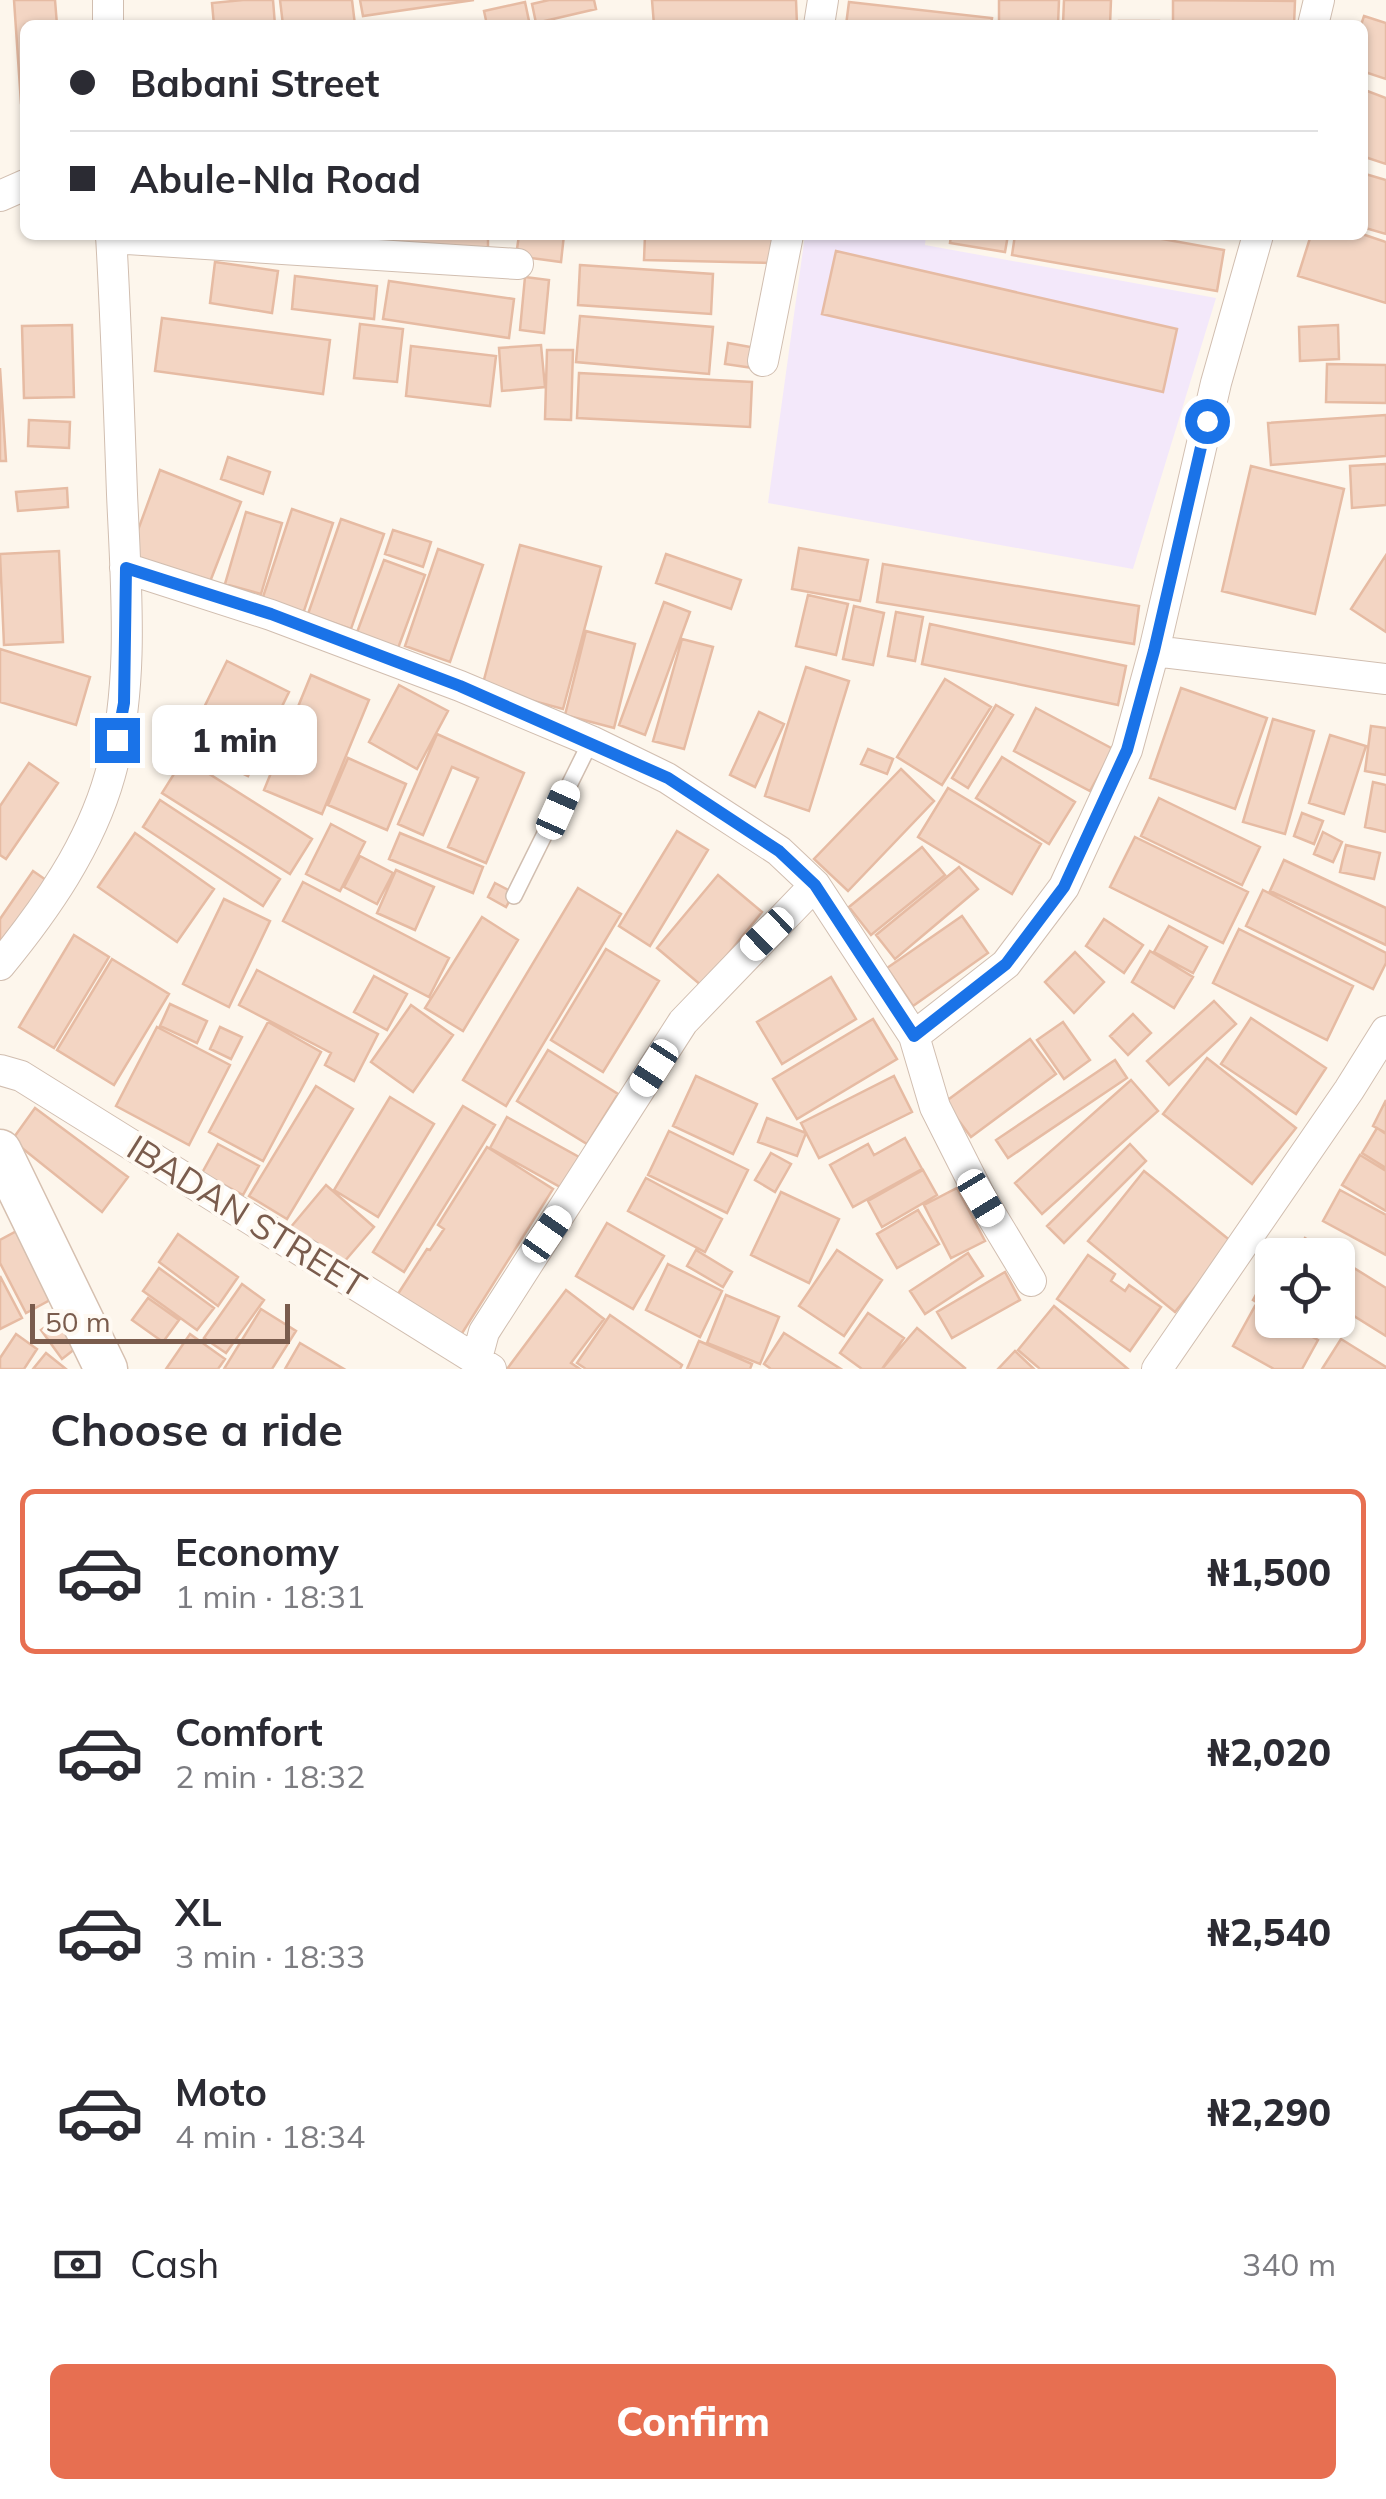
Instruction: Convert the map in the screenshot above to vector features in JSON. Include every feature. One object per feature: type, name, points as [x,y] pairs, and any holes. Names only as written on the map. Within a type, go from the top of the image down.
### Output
[{"type":"street","points":[[0,966],[45,910],[86,835],[110,777],[124,703],[126,568],[111,240]]},
{"type":"street","points":[[169,240],[518,264]]},
{"type":"street","points":[[763,362],[787,240]]},
{"type":"street","points":[[914,1036],[1006,964],[1064,887],[1127,750],[1216,383],[1257,240]]},
{"type":"street","points":[[126,568],[271,614],[591,741],[668,778],[779,851],[815,885],[914,1036],[935,1108],[981,1198],[1031,1281]]},
{"type":"street","points":[[1154,651],[1386,679]]},
{"type":"street","points":[[482,1365],[484,1332],[683,1022],[815,885]]},
{"type":"street","points":[[1157,1369],[1386,1031]]},
{"type":"street","name":"IBADAN STREET","points":[[0,1070],[21,1076],[482,1365]]},
{"type":"street","points":[[0,1152],[106,1369]]},
{"type":"lane","points":[[514,896],[591,741]]},
{"type":"shaded area","points":[[804,240],[926,240],[925,245],[1216,298],[1133,569],[768,503]]},
{"type":"building","points":[[14,0],[55,0],[57,20],[20,20],[20,88]]},
{"type":"building","points":[[273,0],[275,20],[214,20],[212,3]]},
{"type":"building","points":[[280,0],[352,0],[354,20],[282,20]]},
{"type":"building","points":[[360,0],[474,0],[363,16]]},
{"type":"building","points":[[594,0],[596,9],[535,20],[532,4]]},
{"type":"building","points":[[652,0],[796,0],[797,20],[654,20]]},
{"type":"building","points":[[999,0],[1059,0],[1058,20],[999,20]]},
{"type":"building","points":[[1064,0],[1111,0],[1110,20],[1063,20]]},
{"type":"building","points":[[1173,0],[1295,1],[1294,20],[1173,20]]},
{"type":"building","points":[[525,2],[529,20],[486,20],[484,11]]},
{"type":"building","points":[[849,2],[992,18],[992,20],[847,20]]},
{"type":"building","points":[[1364,16],[1386,23],[1386,79],[1368,73],[1368,20],[1363,20]]},
{"type":"building","points":[[1368,91],[1386,98],[1386,164],[1368,158]]},
{"type":"building","points":[[1368,175],[1386,180],[1386,234],[1368,229]]},
{"type":"building","points":[[1368,236],[1386,242],[1386,303],[1298,276],[1309,240],[1368,240]]},
{"type":"building","points":[[325,240],[379,240],[379,250],[324,249]]},
{"type":"building","points":[[385,240],[488,240],[488,255],[385,253]]},
{"type":"building","points":[[518,240],[563,240],[561,262],[516,256]]},
{"type":"building","points":[[645,240],[774,240],[774,263],[644,260]]},
{"type":"building","points":[[950,240],[1007,240],[1005,252],[950,243]]},
{"type":"building","points":[[1014,240],[1168,240],[1224,250],[1217,291],[1012,255]]},
{"type":"building","points":[[836,251],[1177,329],[1163,392],[822,314]]},
{"type":"building","points":[[215,262],[278,271],[272,313],[210,303]]},
{"type":"building","points":[[580,265],[713,274],[711,314],[578,305]]},
{"type":"building","points":[[295,276],[377,286],[374,319],[292,309]]},
{"type":"building","points":[[525,277],[549,280],[544,333],[520,330]]},
{"type":"building","points":[[389,281],[514,299],[509,338],[383,319]]},
{"type":"building","points":[[580,316],[713,327],[709,374],[576,362]]},
{"type":"building","points":[[162,318],[330,340],[323,394],[155,371]]},
{"type":"building","points":[[360,324],[403,329],[397,382],[354,378]]},
{"type":"building","points":[[72,325],[74,397],[24,398],[22,326]]},
{"type":"building","points":[[1338,325],[1339,359],[1300,361],[1299,327]]},
{"type":"building","points":[[728,343],[756,348],[753,368],[725,364]]},
{"type":"building","points":[[541,345],[545,387],[502,391],[499,348]]},
{"type":"building","points":[[411,346],[496,356],[490,406],[406,396]]},
{"type":"building","points":[[547,350],[573,350],[571,420],[545,419]]},
{"type":"building","points":[[1327,364],[1386,365],[1386,403],[1326,402]]},
{"type":"building","points":[[0,368],[6,461],[0,461]]},
{"type":"building","points":[[579,373],[752,382],[750,427],[577,418]]},
{"type":"building","points":[[1386,415],[1386,456],[1271,465],[1268,423]]},
{"type":"building","points":[[29,420],[70,422],[69,448],[28,446]]},
{"type":"building","points":[[228,457],[270,472],[263,494],[221,479]]},
{"type":"building","points":[[1386,464],[1386,505],[1352,508],[1350,466]]},
{"type":"building","points":[[1251,466],[1344,489],[1315,614],[1222,591]]},
{"type":"building","points":[[160,470],[241,502],[206,592],[127,560]]},
{"type":"building","points":[[67,488],[68,507],[18,511],[16,492]]},
{"type":"building","points":[[292,509],[333,523],[302,617],[261,603]]},
{"type":"building","points":[[246,512],[282,523],[261,594],[225,584]]},
{"type":"building","points":[[341,519],[384,534],[351,629],[308,614]]},
{"type":"building","points":[[393,530],[431,542],[423,567],[385,554]]},
{"type":"building","points":[[520,545],[601,567],[563,709],[482,687]]},
{"type":"building","points":[[799,548],[868,560],[860,601],[792,589]]},
{"type":"building","points":[[438,549],[483,565],[450,662],[405,646]]},
{"type":"building","points":[[59,551],[63,642],[4,645],[0,554]]},
{"type":"building","points":[[666,554],[741,580],[731,609],[656,583]]},
{"type":"building","points":[[1386,555],[1386,632],[1351,609]]},
{"type":"building","points":[[384,560],[425,575],[397,651],[356,635]]},
{"type":"building","points":[[883,564],[1139,606],[1134,644],[877,602]]},
{"type":"building","points":[[808,595],[848,604],[836,655],[796,646]]},
{"type":"building","points":[[664,602],[690,612],[645,735],[619,725]]},
{"type":"building","points":[[854,606],[884,613],[873,665],[843,659]]},
{"type":"building","points":[[896,612],[923,617],[915,661],[888,656]]},
{"type":"building","points":[[930,624],[1126,666],[1118,705],[922,664]]},
{"type":"building","points":[[586,631],[635,644],[614,728],[565,715]]},
{"type":"building","points":[[682,639],[713,647],[684,749],[653,741]]},
{"type":"building","points":[[0,649],[90,677],[76,725],[0,702]]},
{"type":"building","points":[[227,661],[289,692],[248,776],[185,746]]},
{"type":"building","points":[[806,667],[849,681],[809,811],[765,796]]},
{"type":"building","points":[[311,675],[369,700],[322,814],[264,790]]},
{"type":"building","points":[[945,679],[991,707],[942,785],[897,757]]},
{"type":"building","points":[[399,685],[448,711],[417,769],[369,742]]},
{"type":"building","points":[[1181,688],[1267,718],[1235,809],[1150,778]]},
{"type":"building","points":[[996,705],[1013,715],[968,788],[952,778]]},
{"type":"building","points":[[1036,708],[1113,749],[1090,791],[1014,751]]},
{"type":"building","points":[[759,712],[784,724],[755,787],[730,775]]},
{"type":"building","points":[[1273,719],[1314,731],[1285,834],[1243,822]]},
{"type":"building","points":[[1371,726],[1386,728],[1386,775],[1365,771]]},
{"type":"building","points":[[437,734],[524,773],[486,863],[448,847],[478,778],[452,767],[423,835],[398,824]]},
{"type":"building","points":[[1330,735],[1366,746],[1344,814],[1309,803]]},
{"type":"building","points":[[868,749],[893,759],[887,774],[861,764]]},
{"type":"building","points":[[1002,757],[1075,802],[1049,844],[976,798]]},
{"type":"building","points":[[184,758],[312,839],[290,874],[162,793]]},
{"type":"building","points":[[348,758],[406,784],[387,830],[328,805]]},
{"type":"building","points":[[29,763],[58,783],[6,859],[0,855],[0,806]]},
{"type":"building","points":[[901,769],[934,801],[848,891],[814,859]]},
{"type":"building","points":[[1373,782],[1386,785],[1386,832],[1365,827]]},
{"type":"building","points":[[948,788],[1041,844],[1012,894],[918,837]]},
{"type":"building","points":[[1159,798],[1260,847],[1242,885],[1141,836]]},
{"type":"building","points":[[160,800],[280,879],[263,906],[143,827]]},
{"type":"building","points":[[1302,813],[1323,821],[1314,844],[1294,836]]},
{"type":"building","points":[[331,824],[365,842],[340,891],[306,874]]},
{"type":"building","points":[[677,831],[708,850],[650,946],[619,926]]},
{"type":"building","points":[[1323,832],[1342,842],[1333,862],[1314,854]]},
{"type":"building","points":[[135,833],[214,889],[177,942],[98,887]]},
{"type":"building","points":[[400,833],[483,867],[473,893],[389,859]]},
{"type":"building","points":[[1135,837],[1248,892],[1223,943],[1110,887]]},
{"type":"building","points":[[1346,845],[1380,853],[1374,879],[1340,872]]},
{"type":"building","points":[[922,847],[945,875],[871,935],[849,907]]},
{"type":"building","points":[[360,856],[393,873],[377,904],[344,887]]},
{"type":"building","points":[[1284,860],[1386,908],[1386,945],[1270,891]]},
{"type":"building","points":[[959,867],[978,889],[895,959],[876,935]]},
{"type":"building","points":[[396,870],[434,887],[415,930],[377,913]]},
{"type":"building","points":[[33,871],[49,882],[0,954],[0,919]]},
{"type":"building","points":[[718,875],[762,912],[702,986],[657,948]]},
{"type":"building","points":[[303,882],[449,958],[429,997],[283,921]]},
{"type":"building","points":[[495,883],[514,893],[506,907],[488,897]]},
{"type":"building","points":[[578,888],[621,914],[506,1106],[463,1080]]},
{"type":"building","points":[[1263,890],[1386,953],[1386,963],[1373,989],[1246,926]]},
{"type":"building","points":[[224,899],[270,921],[229,1007],[183,984]]},
{"type":"building","points":[[962,916],[988,953],[913,1006],[887,968]]},
{"type":"building","points":[[482,917],[518,940],[463,1031],[425,1008]]},
{"type":"building","points":[[1104,919],[1143,945],[1124,973],[1086,946]]},
{"type":"building","points":[[1169,926],[1207,947],[1193,973],[1154,952]]},
{"type":"building","points":[[1239,929],[1353,986],[1327,1040],[1213,983]]},
{"type":"building","points":[[74,935],[109,957],[54,1048],[19,1027]]},
{"type":"building","points":[[606,949],[659,981],[603,1072],[551,1040]]},
{"type":"building","points":[[1150,951],[1193,977],[1174,1008],[1132,982]]},
{"type":"building","points":[[1075,952],[1104,982],[1074,1013],[1045,982]]},
{"type":"building","points":[[112,959],[169,994],[114,1085],[57,1050]]},
{"type":"building","points":[[257,970],[378,1034],[354,1081],[325,1065],[331,1053],[239,1005]]},
{"type":"building","points":[[374,976],[407,994],[387,1030],[354,1012]]},
{"type":"building","points":[[831,977],[856,1019],[782,1064],[757,1022]]},
{"type":"building","points":[[1214,1001],[1236,1024],[1169,1085],[1147,1061]]},
{"type":"building","points":[[170,1004],[207,1021],[197,1043],[160,1026]]},
{"type":"building","points":[[411,1005],[453,1035],[413,1092],[371,1062]]},
{"type":"building","points":[[1133,1014],[1151,1033],[1128,1055],[1110,1036]]},
{"type":"building","points":[[1251,1018],[1326,1068],[1296,1114],[1221,1064]]},
{"type":"building","points":[[873,1019],[897,1059],[797,1119],[773,1079]]},
{"type":"building","points":[[268,1022],[321,1052],[263,1161],[209,1132]]},
{"type":"building","points":[[1063,1022],[1090,1060],[1064,1079],[1037,1040]]},
{"type":"building","points":[[157,1027],[230,1065],[189,1145],[116,1106]]},
{"type":"building","points":[[220,1027],[242,1037],[231,1059],[210,1049]]},
{"type":"building","points":[[1030,1039],[1056,1074],[971,1137],[945,1102]]},
{"type":"building","points":[[548,1050],[618,1094],[587,1144],[517,1101]]},
{"type":"building","points":[[1207,1058],[1296,1128],[1252,1184],[1163,1114]]},
{"type":"building","points":[[1115,1060],[1127,1078],[1008,1158],[996,1140]]},
{"type":"building","points":[[696,1076],[757,1104],[733,1154],[673,1126]]},
{"type":"building","points":[[894,1076],[912,1112],[819,1158],[801,1123]]},
{"type":"building","points":[[1131,1080],[1158,1111],[1042,1214],[1015,1183]]},
{"type":"building","points":[[316,1086],[353,1109],[287,1219],[249,1196]]},
{"type":"building","points":[[390,1097],[434,1124],[378,1217],[334,1190]]},
{"type":"building","points":[[1386,1100],[1386,1133],[1373,1126]]},
{"type":"building","points":[[463,1106],[495,1125],[404,1272],[373,1252]]},
{"type":"building","points":[[35,1108],[128,1177],[102,1212],[12,1140]]},
{"type":"building","points":[[507,1117],[579,1157],[562,1188],[490,1148]]},
{"type":"building","points":[[767,1118],[806,1133],[797,1156],[758,1142]]},
{"type":"building","points":[[1377,1128],[1386,1134],[1386,1168],[1362,1153]]},
{"type":"building","points":[[669,1131],[748,1170],[727,1213],[648,1175]]},
{"type":"building","points":[[905,1138],[922,1169],[853,1207],[830,1165],[868,1144],[874,1155]]},
{"type":"building","points":[[218,1144],[259,1166],[243,1195],[202,1173]]},
{"type":"building","points":[[1130,1144],[1146,1161],[1064,1243],[1047,1226]]},
{"type":"building","points":[[487,1147],[553,1189],[459,1338],[396,1297],[444,1229],[438,1225]]},
{"type":"building","points":[[771,1153],[791,1164],[775,1192],[755,1180]]},
{"type":"building","points":[[1360,1155],[1386,1171],[1386,1211],[1342,1185]]},
{"type":"building","points":[[923,1170],[937,1195],[882,1227],[868,1201]]},
{"type":"building","points":[[1144,1171],[1232,1242],[1175,1312],[1088,1241]]},
{"type":"building","points":[[646,1178],[722,1219],[705,1252],[628,1211]]},
{"type":"building","points":[[326,1185],[374,1227],[338,1269],[290,1228]]},
{"type":"building","points":[[957,1188],[985,1241],[951,1258],[924,1205]]},
{"type":"building","points":[[1340,1190],[1386,1215],[1386,1255],[1355,1238],[1323,1221]]},
{"type":"building","points":[[781,1192],[839,1219],[809,1283],[751,1255]]},
{"type":"building","points":[[918,1210],[939,1244],[897,1268],[877,1234]]},
{"type":"building","points":[[607,1223],[664,1256],[633,1309],[576,1276]]},
{"type":"building","points":[[26,1226],[61,1294],[26,1313],[0,1263],[0,1240]]},
{"type":"building","points":[[178,1234],[238,1277],[218,1306],[159,1262]]},
{"type":"building","points":[[696,1250],[732,1272],[723,1287],[687,1266]]},
{"type":"building","points":[[837,1250],[882,1280],[844,1336],[799,1306]]},
{"type":"building","points":[[968,1253],[983,1276],[925,1314],[910,1291]]},
{"type":"building","points":[[1088,1255],[1115,1274],[1111,1281],[1125,1291],[1129,1285],[1161,1307],[1130,1351],[1057,1299]]},
{"type":"building","points":[[668,1264],[722,1291],[700,1337],[646,1310]]},
{"type":"building","points":[[159,1268],[214,1308],[197,1330],[143,1291]]},
{"type":"building","points":[[1355,1269],[1386,1288],[1386,1336],[1355,1317]]},
{"type":"building","points":[[1005,1272],[1020,1300],[952,1338],[937,1312]]},
{"type":"building","points":[[0,1276],[22,1318],[0,1329]]},
{"type":"building","points":[[242,1284],[264,1300],[226,1353],[204,1338]]},
{"type":"building","points":[[566,1290],[604,1319],[571,1363],[580,1369],[507,1369]]},
{"type":"building","points":[[726,1295],[779,1317],[760,1364],[707,1343]]},
{"type":"building","points":[[148,1298],[179,1320],[163,1342],[132,1320]]},
{"type":"building","points":[[1054,1306],[1128,1369],[1040,1369],[1018,1350]]},
{"type":"building","points":[[1255,1306],[1255,1338],[1318,1340],[1302,1369],[1274,1369],[1233,1346]]},
{"type":"building","points":[[261,1309],[296,1331],[272,1369],[224,1369]]},
{"type":"building","points":[[64,1313],[85,1341],[62,1359],[41,1330]]},
{"type":"building","points":[[868,1313],[904,1338],[882,1369],[862,1369],[840,1353]]},
{"type":"building","points":[[610,1315],[682,1365],[680,1369],[586,1369],[577,1363]]},
{"type":"building","points":[[917,1328],[965,1368],[882,1369]]},
{"type":"building","points":[[784,1333],[841,1369],[771,1369],[764,1364]]},
{"type":"building","points":[[16,1334],[37,1349],[24,1369],[0,1369],[0,1358]]},
{"type":"building","points":[[190,1334],[225,1359],[218,1369],[166,1369]]},
{"type":"building","points":[[1341,1339],[1386,1367],[1386,1369],[1322,1369]]},
{"type":"building","points":[[699,1341],[752,1364],[750,1369],[687,1369]]},
{"type":"building","points":[[300,1343],[344,1369],[285,1369]]},
{"type":"building","points":[[1015,1351],[1034,1369],[998,1369]]},
{"type":"building","points":[[46,1353],[66,1369],[33,1369]]},
{"type":"route","points":[[117,740],[124,703],[126,568],[271,614],[460,686],[668,778],[779,851],[815,885],[914,1036],[1006,964],[1064,887],[1127,750],[1207,421]]}]
